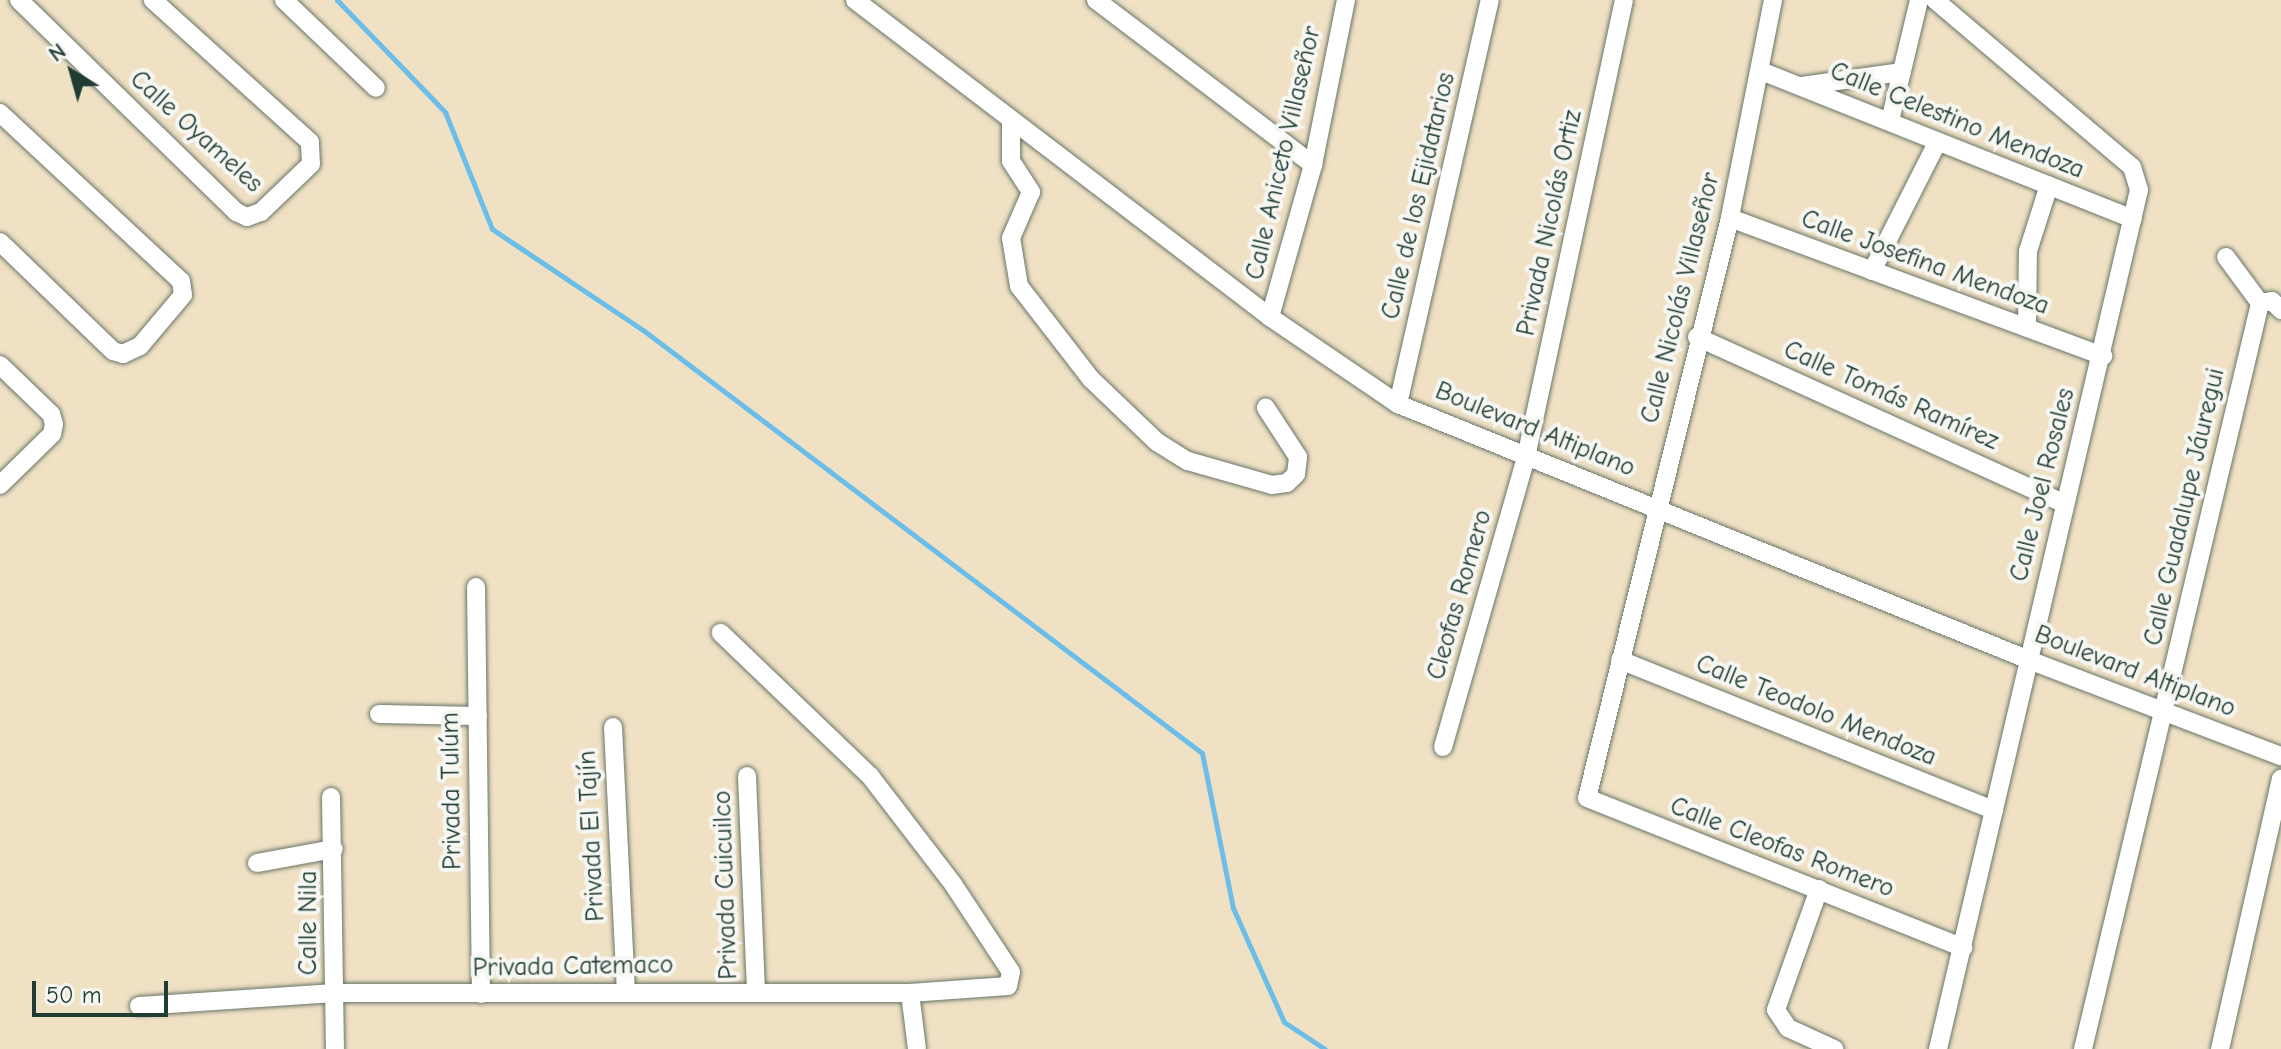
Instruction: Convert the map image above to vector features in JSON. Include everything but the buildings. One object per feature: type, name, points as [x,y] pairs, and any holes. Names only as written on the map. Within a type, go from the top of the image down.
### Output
[{"type":"street","name":"Calle Oyameles","points":[[19,0],[236,212],[247,217],[261,212],[311,164],[310,142],[153,0]]},
{"type":"street","points":[[284,0],[376,88]]},
{"type":"street","name":"Boulevard Altiplano","points":[[855,0],[1270,317],[1398,404],[1526,457],[1655,505],[2029,660],[2281,756]]},
{"type":"street","points":[[1096,0],[1313,165]]},
{"type":"street","name":"Calle de los Ejidatarios","points":[[1398,404],[1490,0]]},
{"type":"street","name":"Privada Nicolás Ortiz","points":[[1526,457],[1624,0]]},
{"type":"street","name":"Calle Nicolás Villaseñor","points":[[1587,794],[1655,505],[1730,218],[1773,0]]},
{"type":"street","points":[[1890,121],[1919,0]]},
{"type":"street","name":"Calle Joel Rosales","points":[[1935,0],[2132,167],[2139,190],[2103,356],[2063,503],[1938,1049]]},
{"type":"street","name":"Calle Aniceto Villaseñor","points":[[1270,317],[1313,165],[1340,3]]},
{"type":"street","name":"Calle Celestino Mendoza","points":[[1761,71],[2133,219]]},
{"type":"street","points":[[1799,86],[1902,72]]},
{"type":"street","points":[[0,113],[181,281],[183,295],[140,346],[123,354],[113,351],[0,242]]},
{"type":"street","points":[[1011,122],[1011,161],[1031,192],[1011,238],[1019,286],[1091,379],[1157,442],[1188,461],[1272,485],[1287,483],[1296,474],[1298,457],[1266,408]]},
{"type":"street","points":[[1872,271],[1937,143]]},
{"type":"street","points":[[2027,328],[2028,251],[2049,185]]},
{"type":"street","name":"Calle Josefina Mendoza","points":[[1730,218],[2103,356]]},
{"type":"street","points":[[2226,257],[2260,303],[2272,301],[2281,310]]},
{"type":"street","name":"Calle Guadalupe Jáuregui","points":[[2083,1049],[2166,710],[2260,303]]},
{"type":"street","name":"Calle Tomás Ramírez","points":[[1697,337],[2063,503]]},
{"type":"street","points":[[0,365],[51,414],[54,424],[52,434],[0,485]]},
{"type":"street","name":"Cleofas Romero","points":[[1443,747],[1526,457]]},
{"type":"street","name":"Privada Tulúm","points":[[476,587],[481,994]]},
{"type":"street","name":"Privada Catemaco","points":[[139,1006],[335,993],[910,993],[1008,986],[1011,972],[953,884],[870,776],[721,633]]},
{"type":"street","name":"Calle Teodolo Mendoza","points":[[1620,660],[1994,810]]},
{"type":"street","points":[[379,714],[478,716]]},
{"type":"street","name":"Privada El Tajín","points":[[613,727],[626,991]]},
{"type":"street","name":"Privada Cuicuilco","points":[[747,776],[756,992]]},
{"type":"street","points":[[2220,1049],[2281,779]]},
{"type":"street","name":"Calle Cleofas Romero","points":[[1587,794],[1590,802],[1819,889],[1963,948]]},
{"type":"street","name":"Calle Nila","points":[[331,797],[335,1049]]},
{"type":"street","points":[[257,863],[334,849]]},
{"type":"street","points":[[1819,889],[1776,1010],[1788,1028],[1834,1049]]},
{"type":"street","points":[[910,993],[917,1049]]},
{"type":"waterway","points":[[337,0],[445,112],[492,229],[643,330],[1202,753],[1233,908],[1284,1022],[1325,1049]]}]
